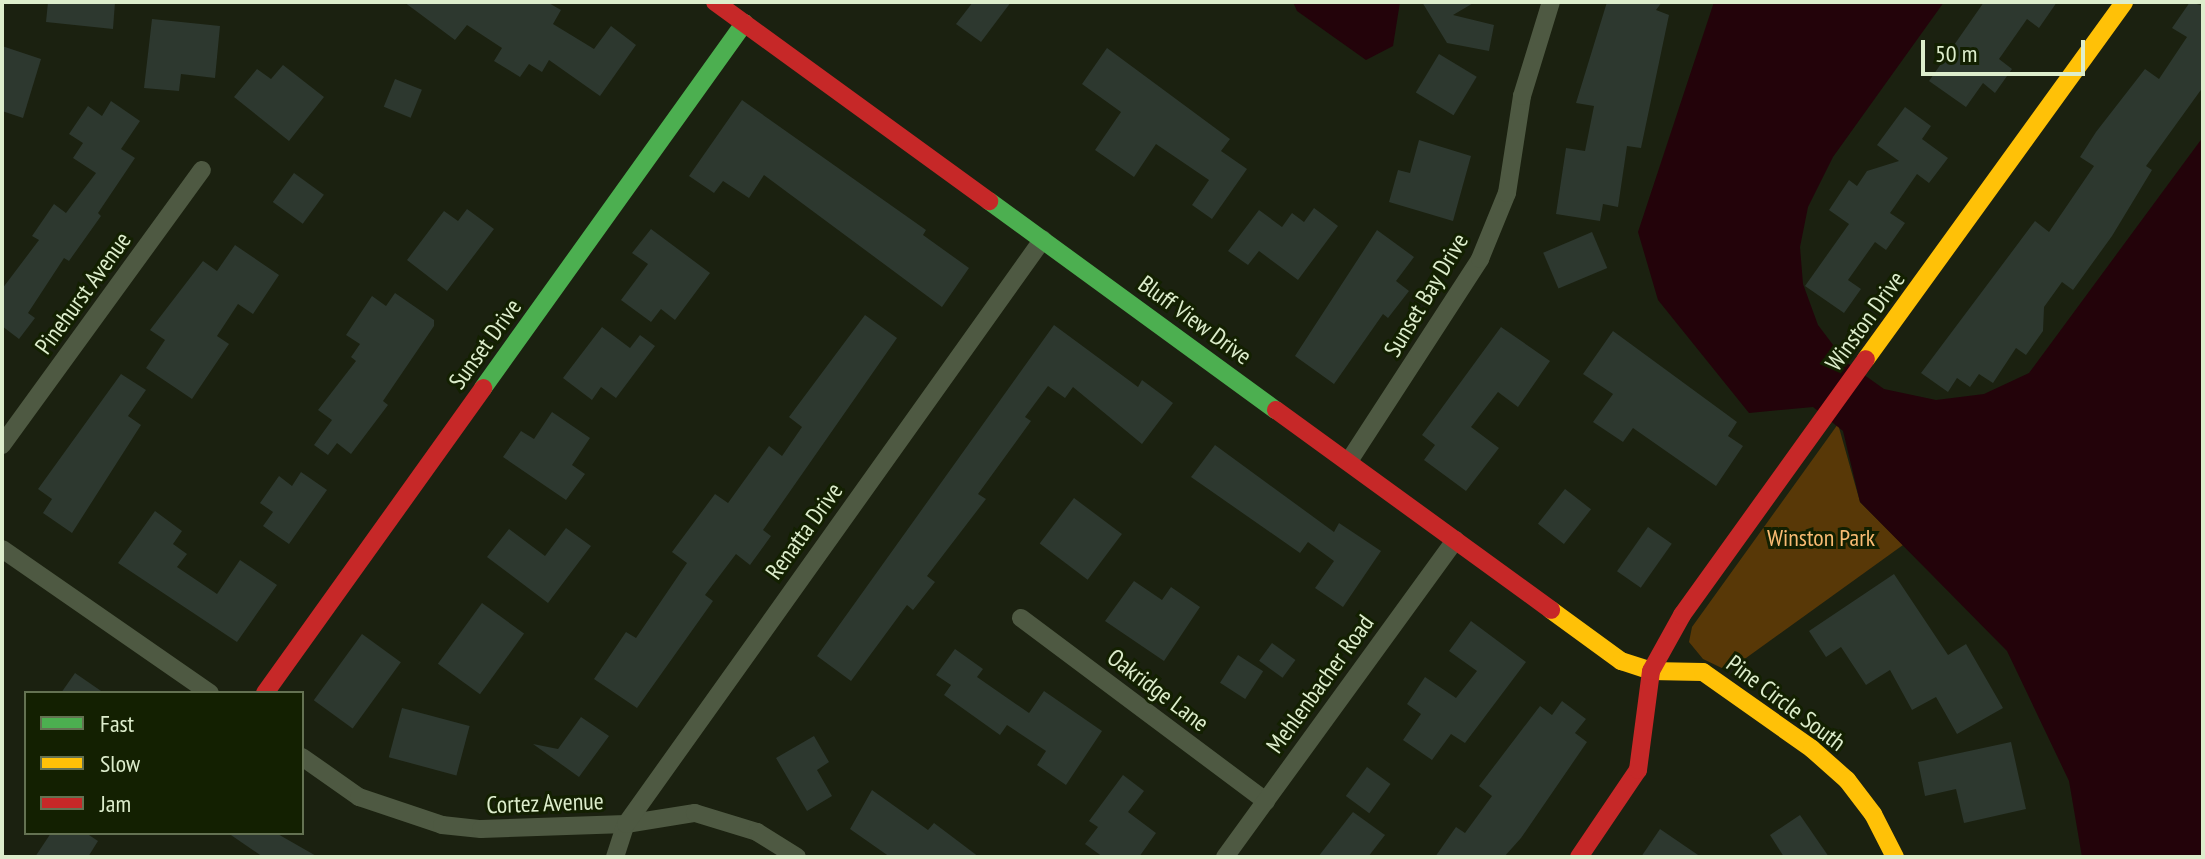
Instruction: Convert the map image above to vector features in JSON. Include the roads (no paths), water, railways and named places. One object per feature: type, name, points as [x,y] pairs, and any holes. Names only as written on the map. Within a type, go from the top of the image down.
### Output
[{"type":"street","name":"Bluff View Drive","points":[[715,2],[1621,661],[1651,671]]},
{"type":"street","name":"Sunset Bay Drive","points":[[1349,461],[1480,259],[1507,193],[1522,96],[1551,2]]},
{"type":"street","name":"Winston Drive","points":[[1651,671],[1682,615],[2124,2]]},
{"type":"street","name":"Sunset Drive","points":[[266,691],[744,23]]},
{"type":"street","name":"Pinehurst Avenue","points":[[2,445],[202,170]]},
{"type":"street","name":"Renatta Drive","points":[[615,857],[626,824],[1043,239]]},
{"type":"street","name":"Mehlenbacher Road","points":[[1225,857],[1455,540]]},
{"type":"street","points":[[2,549],[207,691]]},
{"type":"street","name":"Oakridge Lane","points":[[1021,618],[1266,801]]},
{"type":"street","points":[[1579,857],[1638,770],[1651,671]]},
{"type":"street","name":"Pine Circle South","points":[[1651,671],[1703,672],[1812,749],[1847,780],[1873,814],[1895,857]]},
{"type":"street","name":"Cortez Avenue","points":[[304,758],[359,797],[442,825],[481,829],[626,824],[695,813],[757,832],[797,857]]},
{"type":"park label","name":"Winston Park","points":[[1821,538]]}]
